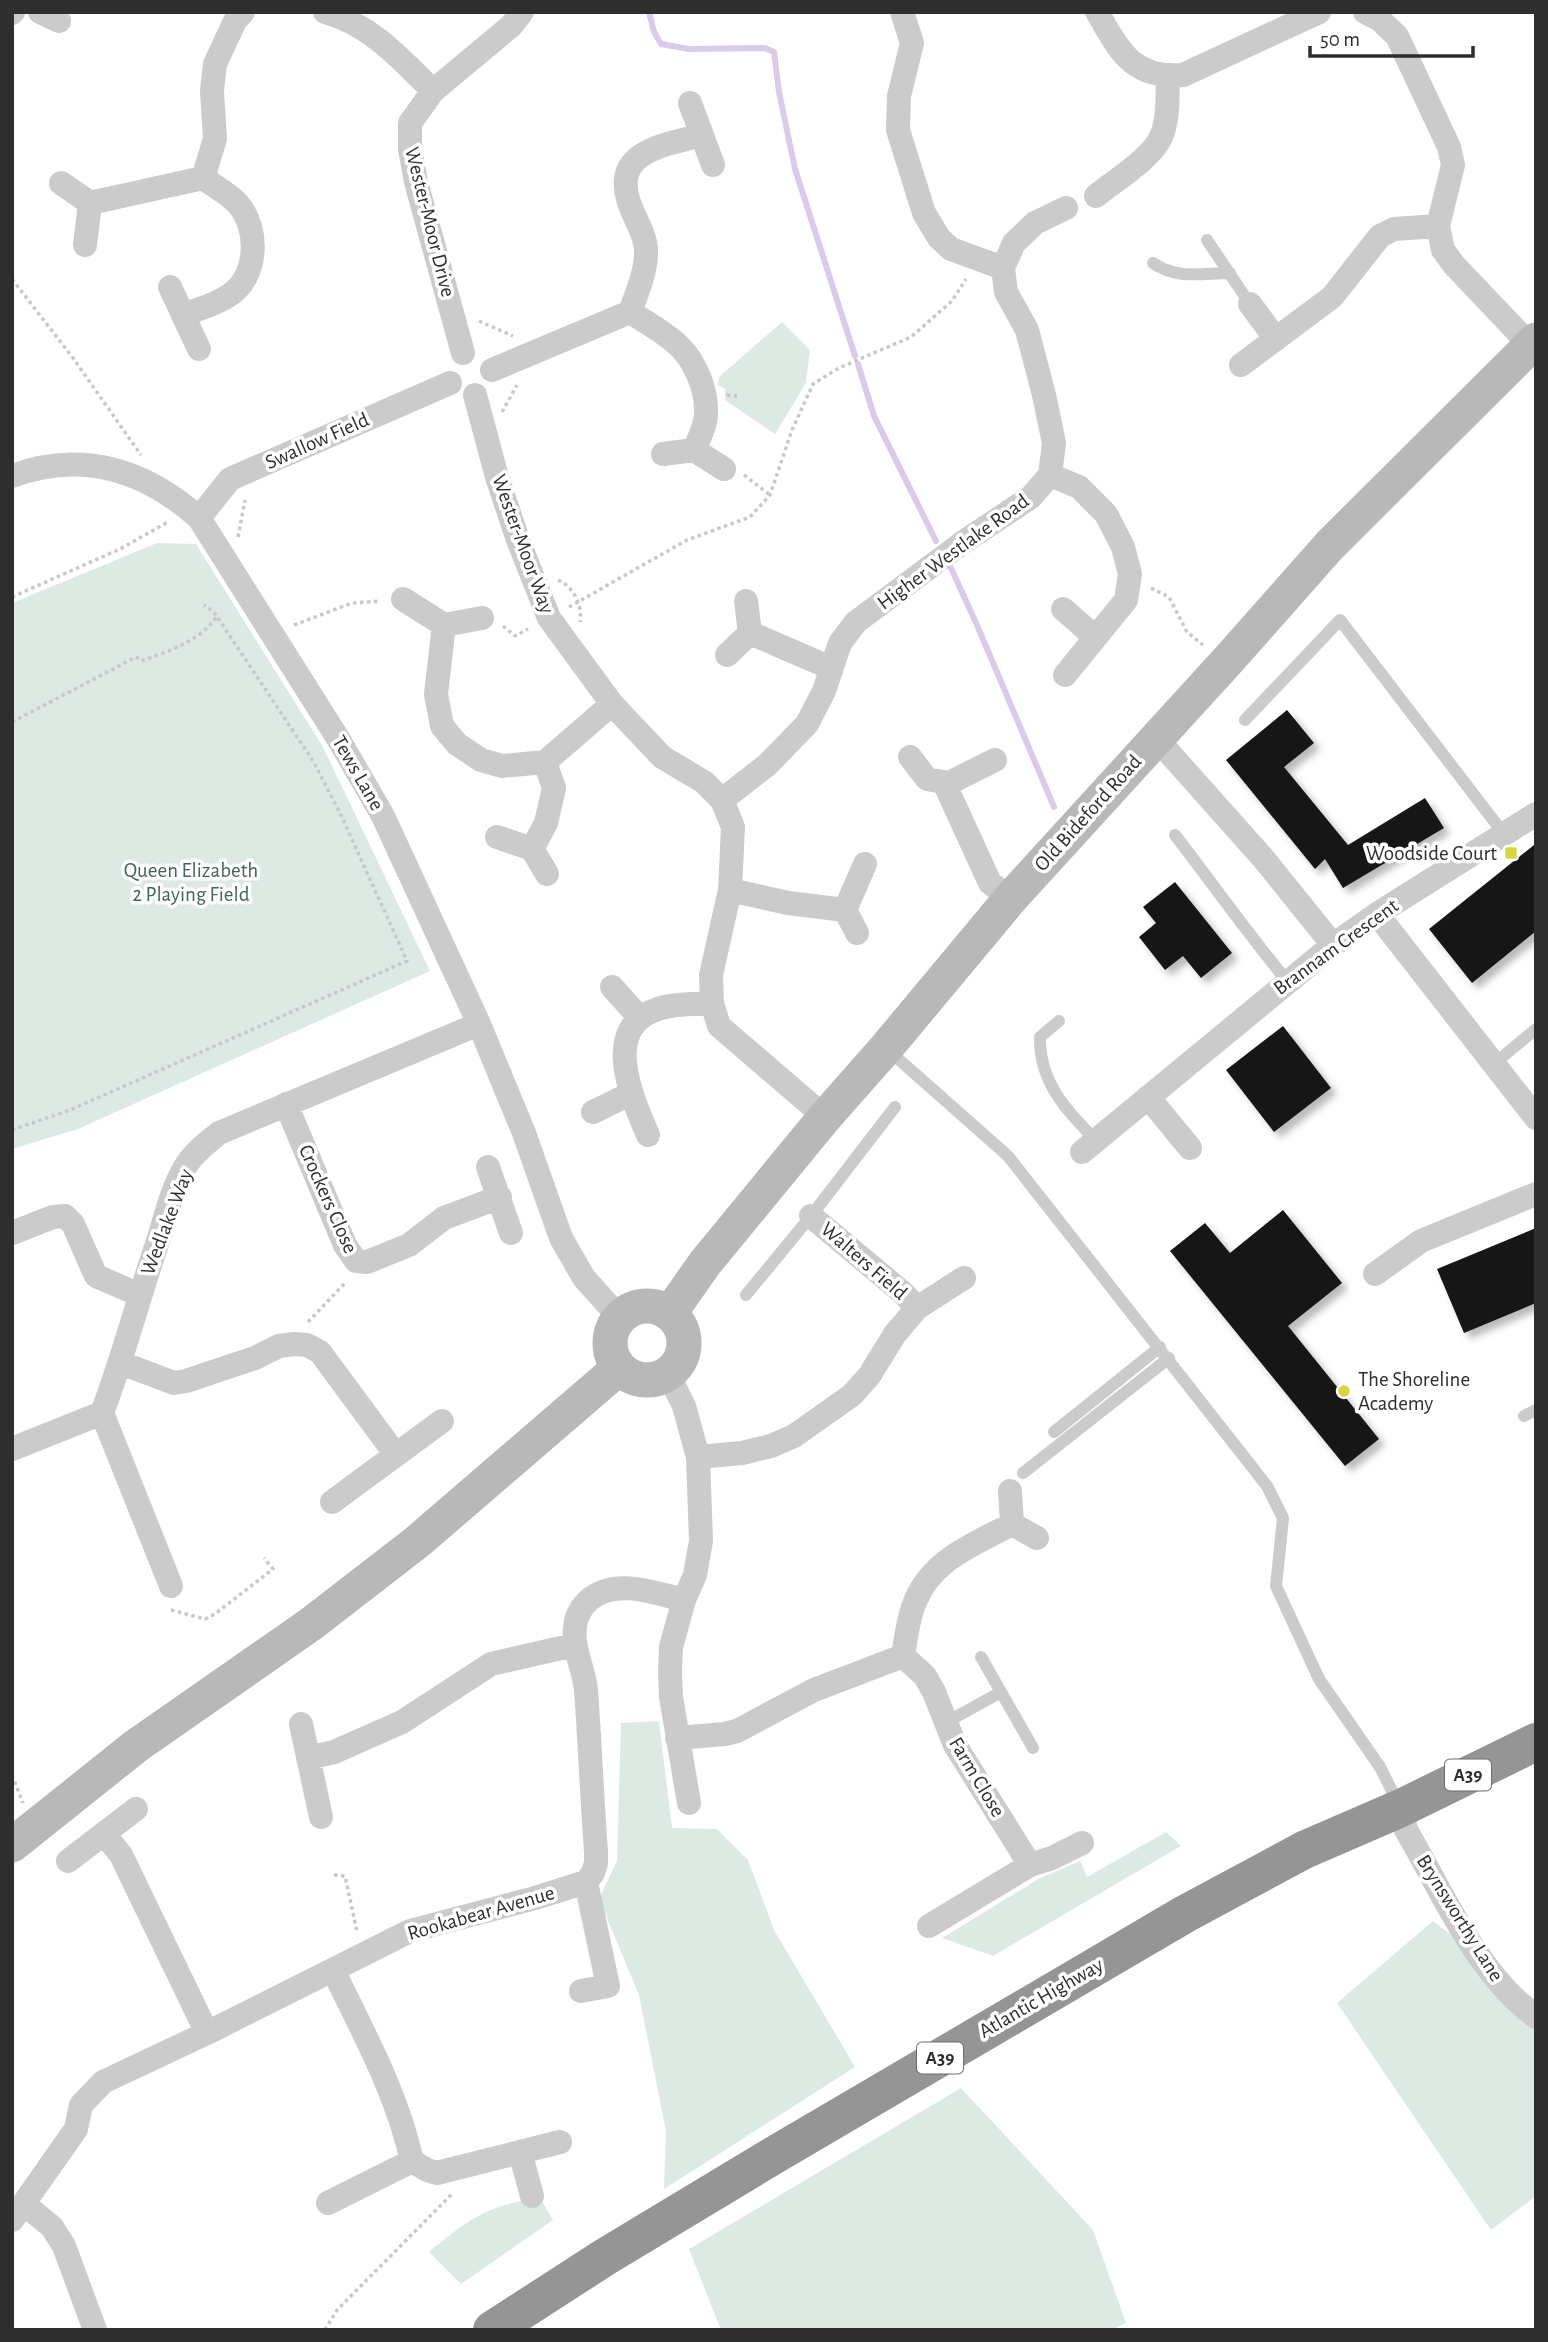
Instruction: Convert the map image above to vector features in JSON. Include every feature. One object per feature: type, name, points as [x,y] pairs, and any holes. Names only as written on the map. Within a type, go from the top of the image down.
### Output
[{"type":"highway","name":"Atlantic Highway","points":[[492,2330],[604,2257],[1185,1914],[1304,1850],[1401,1808],[1536,1742]]},
{"type":"street","points":[[203,178],[215,139],[212,91],[215,64],[235,22],[243,12]]},
{"type":"street","points":[[325,12],[350,20],[382,41],[433,91]]},
{"type":"street","name":"Wester-Moor Drive","points":[[463,353],[416,182],[410,149],[411,123],[433,91],[511,26],[522,12]]},
{"type":"street","points":[[902,12],[912,43],[899,96],[898,130],[924,212],[939,238],[951,249],[1003,268]]},
{"type":"street","points":[[1097,12],[1131,62],[1145,72],[1168,76],[1183,75],[1319,12]]},
{"type":"street","points":[[1365,12],[1380,20],[1397,36],[1449,147],[1453,164],[1438,226],[1443,250],[1454,265],[1533,343]]},
{"type":"street","points":[[1096,196],[1147,155],[1161,137],[1168,76]]},
{"type":"street","points":[[690,103],[713,165]]},
{"type":"street","points":[[492,370],[630,312],[642,277],[646,249],[627,197],[626,177],[635,158],[651,149],[701,135]]},
{"type":"street","points":[[61,183],[90,204],[203,178]]},
{"type":"street","points":[[183,316],[230,296],[248,274],[253,249],[251,229],[238,205],[203,178]]},
{"type":"street","points":[[85,245],[90,204]]},
{"type":"street","points":[[1065,675],[1126,600],[1130,574],[1123,547],[1106,514],[1079,486],[1050,475],[1054,443],[1044,395],[1027,330],[1006,292],[1003,268],[1014,243],[1035,223],[1066,208]]},
{"type":"street","points":[[1241,365],[1332,297],[1380,236],[1394,229],[1438,226]]},
{"type":"street","points":[[170,286],[199,349]]},
{"type":"street","points":[[1250,304],[1276,339]]},
{"type":"street","points":[[630,312],[681,349],[695,371],[704,397],[706,414],[702,433],[694,450]]},
{"type":"street","name":"Old Bideford Road","points":[[670,1313],[705,1263],[1011,898],[1329,545],[1533,343]]},
{"type":"street","points":[[463,353],[479,353],[492,370],[491,381],[487,387],[475,395],[457,391],[450,383],[450,364],[463,353]]},
{"type":"street","name":"Swallow Field","points":[[192,512],[230,479],[450,383]]},
{"type":"street","name":"Wester-Moor Way","points":[[475,395],[509,515],[549,618],[612,704],[662,757],[704,782],[722,800]]},
{"type":"street","points":[[663,454],[694,450],[724,469]]},
{"type":"street","name":"Tews Lane","points":[[12,475],[58,465],[110,468],[134,475],[159,487],[192,512],[231,568],[339,740],[383,816],[479,1024],[524,1133],[561,1238],[584,1278],[620,1317]]},
{"type":"street","name":"Higher Westlake Road","points":[[722,800],[767,765],[807,724],[824,691],[840,643],[856,622],[962,543],[1031,497],[1050,475]]},
{"type":"street","points":[[403,599],[444,625],[482,618]]},
{"type":"street","points":[[746,601],[750,633]]},
{"type":"street","points":[[1063,609],[1095,637]]},
{"type":"street","points":[[444,625],[436,694],[442,726],[457,744],[481,760],[502,766],[545,762],[612,704]]},
{"type":"street","points":[[750,633],[831,668]]},
{"type":"street","points":[[727,655],[750,633]]},
{"type":"street","points":[[1156,738],[1264,858],[1333,945]]},
{"type":"street","points":[[910,757],[927,779],[949,783],[995,760]]},
{"type":"street","points":[[532,849],[546,823],[554,788],[545,762]]},
{"type":"street","points":[[949,783],[947,789],[990,883],[1011,898]]},
{"type":"street","points":[[722,800],[733,827],[730,890],[711,975],[712,1003],[719,1026],[825,1118]]},
{"type":"street","name":"Brannam Crescent","points":[[1089,1146],[1333,945],[1377,914],[1536,814]]},
{"type":"street","points":[[497,837],[532,849],[547,874]]},
{"type":"street","points":[[845,910],[865,864]]},
{"type":"street","points":[[730,890],[788,903],[845,910]]},
{"type":"street","points":[[845,910],[857,933]]},
{"type":"street","points":[[1377,914],[1536,1118]]},
{"type":"street","points":[[612,987],[640,1018]]},
{"type":"street","points":[[648,1135],[630,1094],[624,1042],[640,1018],[658,1008],[712,1003]]},
{"type":"street","name":"Wedlake Way","points":[[102,1413],[121,1363],[140,1294],[177,1183],[186,1165],[199,1150],[219,1133],[479,1024]]},
{"type":"street","points":[[593,1112],[630,1094]]},
{"type":"street","points":[[1148,1097],[1190,1148]]},
{"type":"street","name":"Crockers Close","points":[[286,1104],[345,1245],[356,1261],[367,1262],[409,1245],[444,1218],[500,1197]]},
{"type":"street","points":[[488,1167],[511,1233]]},
{"type":"street","points":[[1375,1274],[1421,1241],[1536,1194]]},
{"type":"street","points":[[12,1233],[53,1217],[65,1216],[73,1224],[96,1276],[140,1294]]},
{"type":"street","name":"Walters Field","points":[[811,1216],[903,1293],[917,1308]]},
{"type":"street","name":"Walters Field","points":[[698,1457],[742,1453],[771,1446],[794,1436],[852,1395],[869,1376],[895,1335],[917,1308],[964,1278]]},
{"type":"street","points":[[658,1307],[679,1322],[684,1337],[684,1350],[679,1362],[668,1374],[657,1379],[641,1380],[625,1374],[619,1368],[611,1354],[610,1339],[620,1317],[631,1309],[658,1307]]},
{"type":"street","points":[[121,1363],[174,1383],[255,1358],[279,1346],[307,1345],[320,1352],[396,1455]]},
{"type":"street","points":[[12,1845],[136,1746],[312,1624],[396,1558],[619,1368]]},
{"type":"street","points":[[668,1374],[684,1406],[698,1457],[701,1541],[695,1576],[684,1600],[671,1647],[671,1697],[689,1803]]},
{"type":"street","points":[[12,1449],[102,1413],[171,1598]]},
{"type":"street","points":[[332,1502],[442,1421]]},
{"type":"street","points":[[1012,1524],[1017,1482]]},
{"type":"street","points":[[1012,1524],[1037,1538]]},
{"type":"street","points":[[677,1738],[737,1731],[814,1690],[903,1656],[914,1604],[922,1587],[934,1572],[950,1556],[1012,1524]]},
{"type":"street","points":[[580,1991],[608,1986],[586,1882],[593,1873],[596,1852],[585,1686],[575,1645],[575,1624],[582,1608],[604,1591],[622,1588],[684,1600]]},
{"type":"street","points":[[308,1758],[334,1752],[401,1722],[491,1664],[575,1645]]},
{"type":"street","name":"Farm Close","points":[[903,1656],[925,1676],[954,1745],[1030,1865]]},
{"type":"street","points":[[301,1724],[321,1817]]},
{"type":"street","name":"Brynsworthy Lane","points":[[1401,1808],[1406,1830],[1488,1971],[1518,2004],[1536,2017]]},
{"type":"street","points":[[68,1861],[136,1809]]},
{"type":"street","points":[[104,1834],[121,1855],[207,2033]]},
{"type":"street","points":[[929,1926],[1030,1865],[1052,1858],[1082,1843]]},
{"type":"street","name":"Rookabear Avenue","points":[[18,2212],[76,2129],[82,2105],[103,2081],[207,2033],[410,1931],[586,1882]]},
{"type":"street","points":[[333,1970],[392,2094],[406,2132],[412,2161],[427,2170],[437,2172],[560,2142]]},
{"type":"street","points":[[520,2152],[532,2196]]},
{"type":"street","points":[[328,2203],[412,2161]]},
{"type":"street","points":[[18,2212],[52,2227],[64,2246],[95,2330]]},
{"type":"lane","points":[[1207,240],[1250,304]]},
{"type":"lane","points":[[1153,263],[1167,272],[1186,275],[1230,273]]},
{"type":"lane","points":[[1245,720],[1340,620],[1504,835]]},
{"type":"lane","points":[[1175,835],[1219,891],[1250,938],[1287,982]]},
{"type":"lane","points":[[1059,1021],[1041,1037],[1040,1050],[1051,1087],[1089,1146]]},
{"type":"lane","points":[[1495,1063],[1536,1029]]},
{"type":"lane","points":[[886,1048],[1008,1156],[1267,1486],[1283,1518],[1276,1586],[1319,1679],[1380,1767],[1401,1808]]},
{"type":"lane","points":[[746,1295],[895,1107]]},
{"type":"lane","points":[[1054,1432],[1160,1347]]},
{"type":"lane","points":[[1017,1482],[1169,1358]]},
{"type":"lane","points":[[982,1657],[1033,1748]]},
{"type":"lane","points":[[945,1723],[1001,1692]]},
{"type":"path","points":[[577,602],[687,540],[750,517],[770,495],[792,430],[813,384],[839,368],[911,337],[952,300],[965,283],[972,257]]},
{"type":"path","points":[[12,279],[118,420],[159,487]]},
{"type":"path","points":[[472,317],[517,339],[525,356],[527,370],[496,421]]},
{"type":"path","points":[[724,469],[736,469],[770,495]]},
{"type":"path","points":[[231,568],[250,470]]},
{"type":"path","points":[[12,597],[120,550],[174,519],[192,512]]},
{"type":"path","points":[[555,579],[563,582],[577,602],[582,613],[580,626]]},
{"type":"path","points":[[1129,583],[1157,589],[1169,597],[1187,632],[1210,650],[1230,658]]},
{"type":"path","points":[[292,626],[352,603],[403,599]]},
{"type":"path","points":[[12,1130],[70,1111],[407,961],[313,761],[217,616],[204,605]]},
{"type":"path","points":[[12,722],[136,657],[141,661],[162,653],[209,628],[217,616]]},
{"type":"path","points":[[294,1344],[305,1325],[352,1276],[356,1261]]},
{"type":"path","points":[[171,1598],[205,1619],[273,1569],[264,1558]]},
{"type":"path","points":[[334,1875],[345,1876],[362,1954]]},
{"type":"path","points":[[325,2330],[337,2310],[450,2197],[453,2190],[449,2170]]},
{"type":"green space","points":[[782,322],[810,350],[806,383],[775,434],[725,400],[725,389],[718,385],[719,377]]},
{"type":"green space","name":"Queen Elizabeth 2 Playing Field","points":[[157,543],[196,544],[323,747],[430,971],[78,1129],[12,1149],[12,603]]},
{"type":"green space","points":[[659,1721],[672,1828],[717,1829],[748,1860],[774,1930],[855,2067],[664,2189],[666,2131],[639,1995],[599,1899],[617,1861],[621,1723]]},
{"type":"green space","points":[[1166,1832],[1181,1846],[993,1956],[942,1938],[1040,1878],[1080,1861],[1087,1877]]},
{"type":"green space","points":[[1433,1921],[1536,2000],[1536,2196],[1491,2230],[1337,2003]]},
{"type":"green space","points":[[961,2088],[1093,2230],[1126,2323],[1111,2330],[721,2330],[689,2249]]},
{"type":"green space","points":[[540,2198],[553,2220],[461,2284],[429,2252],[480,2215],[505,2205]]},
{"type":"building","points":[[1287,710],[1314,743],[1284,767],[1348,845],[1425,798],[1444,828],[1343,888],[1325,859],[1315,869],[1226,760]]},
{"type":"building","points":[[1534,845],[1536,931],[1472,983],[1429,929]]},
{"type":"building","points":[[1175,882],[1232,953],[1201,978],[1183,956],[1165,970],[1139,937],[1156,923],[1143,907]]},
{"type":"building","points":[[1283,1026],[1331,1088],[1274,1132],[1226,1070]]},
{"type":"building","points":[[1283,1210],[1342,1283],[1288,1326],[1379,1439],[1345,1466],[1170,1251],[1205,1223],[1230,1253]]},
{"type":"building","points":[[1536,1228],[1536,1303],[1464,1333],[1437,1269]]},
{"type":"waterway","points":[[649,12],[654,32],[661,44],[689,49],[765,48],[774,52],[779,92],[795,169],[855,356]]},
{"type":"waterway","points":[[858,364],[874,416],[936,541]]},
{"type":"waterway","points":[[951,568],[1054,807]]},
{"type":"place","name":"Woodside Court","points":[[1511,853]]},
{"type":"place","name":"The Shoreline Academy","points":[[1344,1391]]}]
